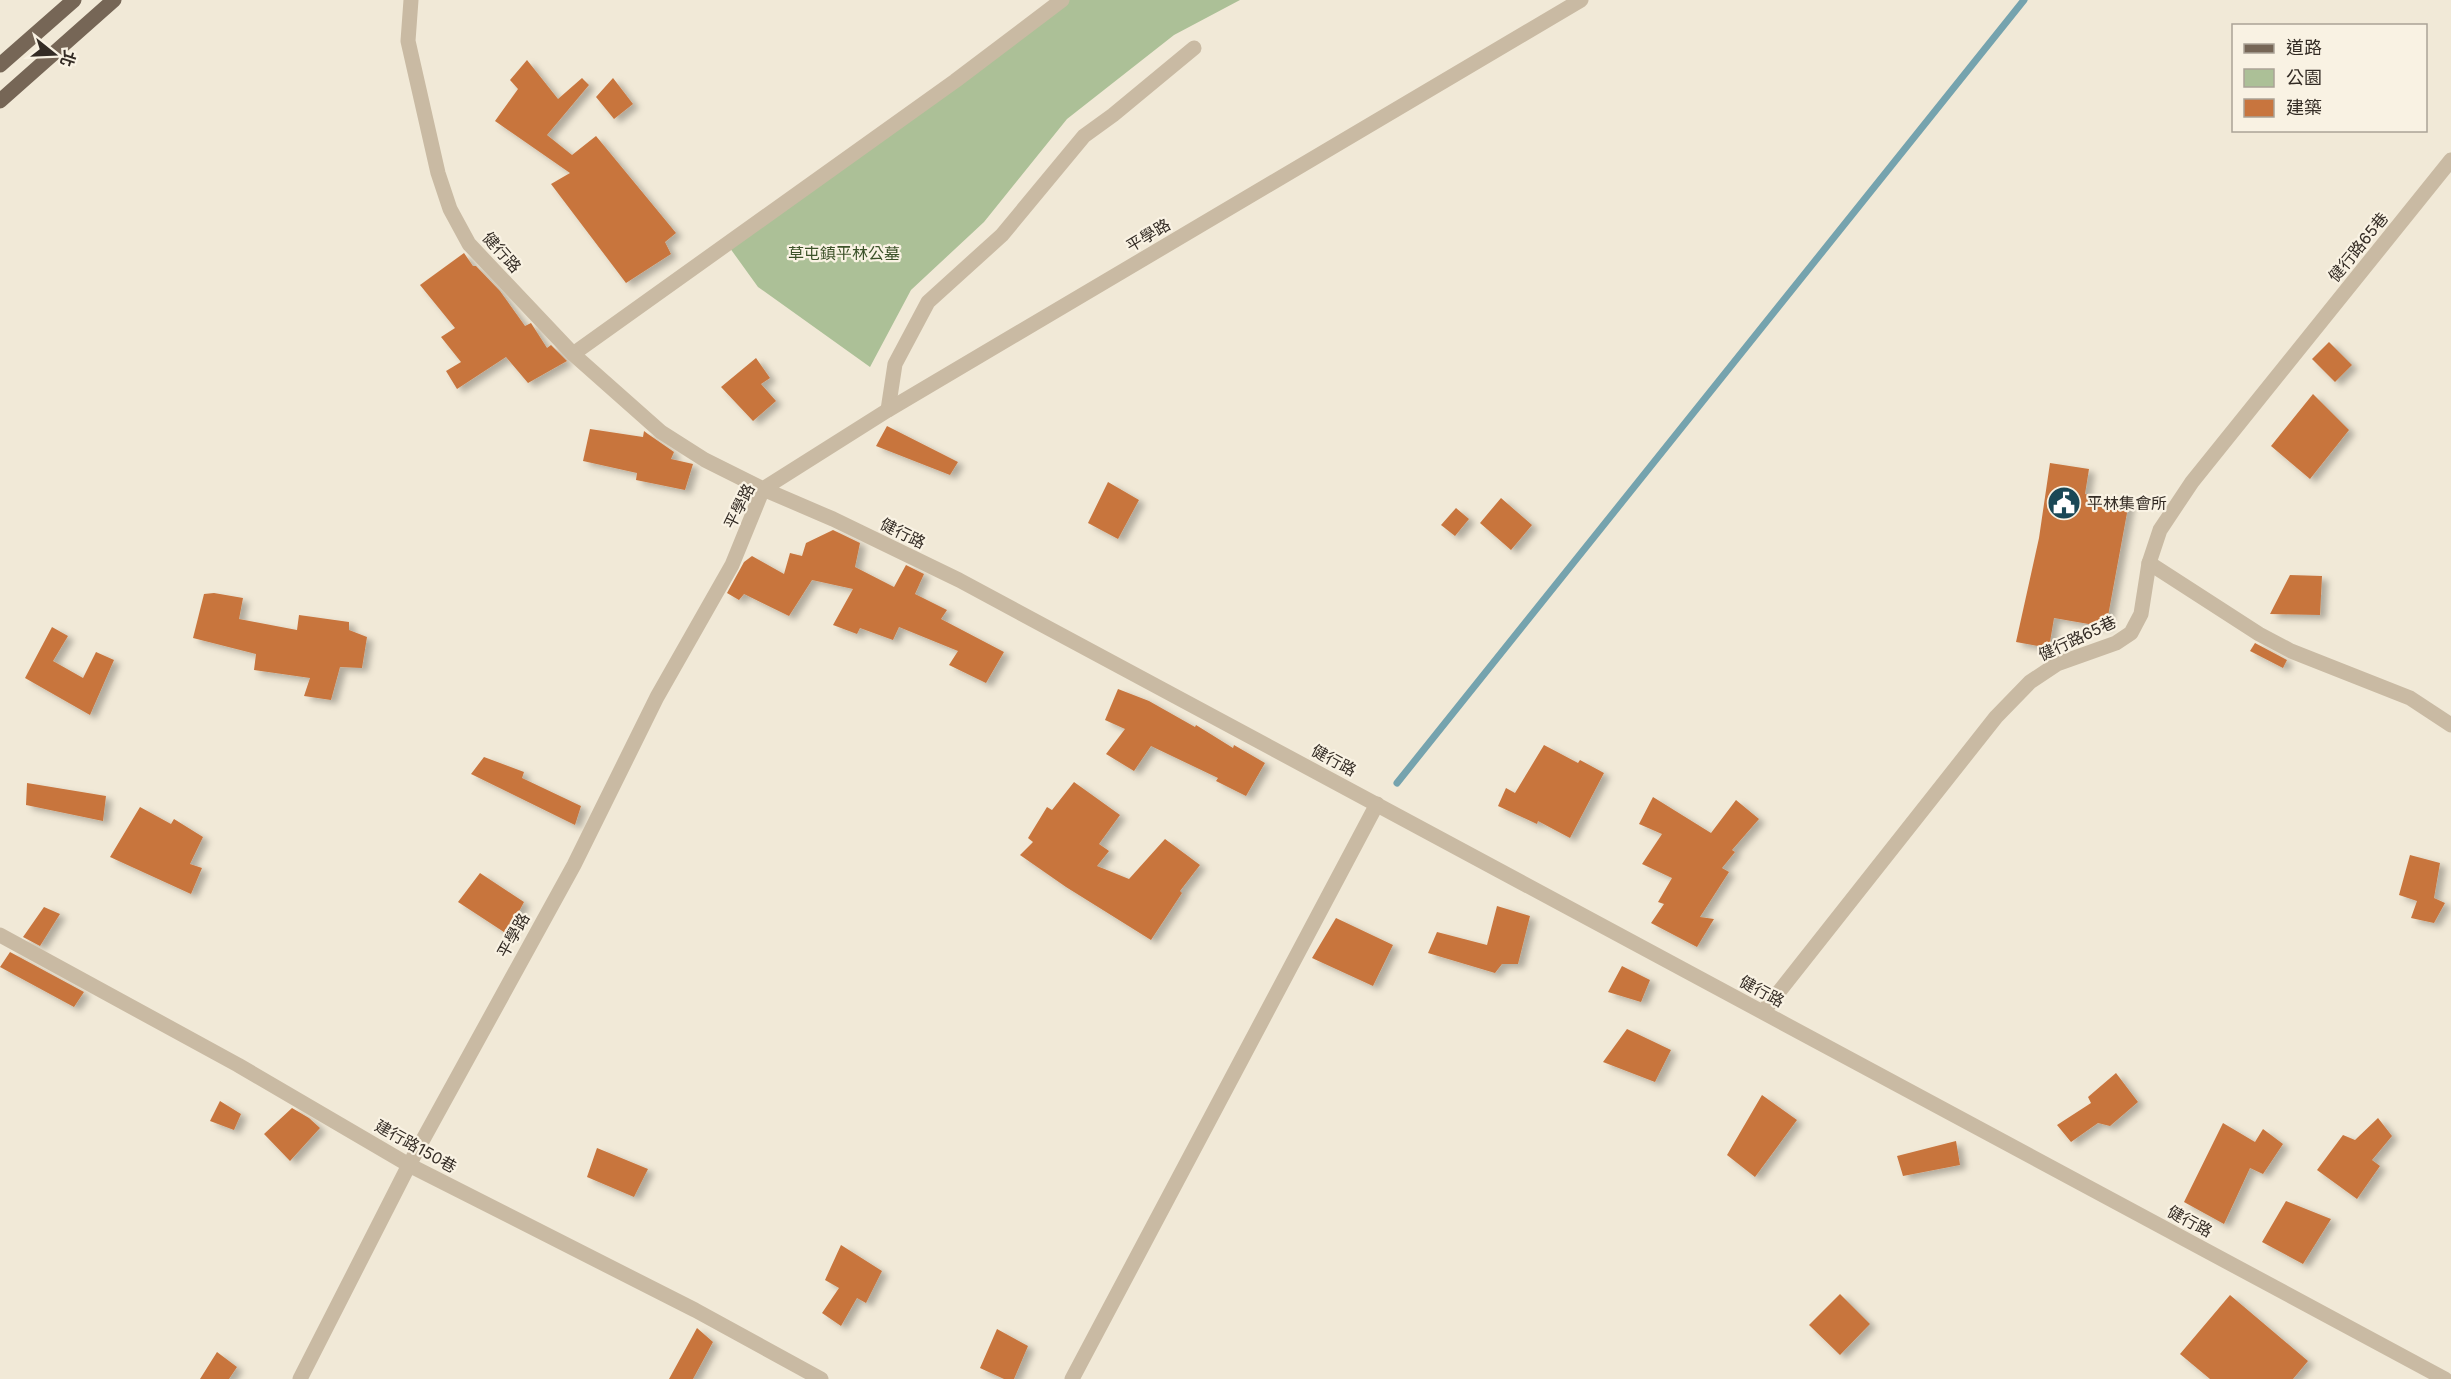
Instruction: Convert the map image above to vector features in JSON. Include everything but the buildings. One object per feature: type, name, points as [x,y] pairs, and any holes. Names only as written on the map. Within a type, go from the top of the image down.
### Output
[{"type":"main road","points":[[0,65],[74,0]]},
{"type":"main road","points":[[0,102],[114,0]]},
{"type":"street","name":"健行路","points":[[411,0],[408,41],[438,173],[450,209],[469,244],[573,354],[661,432],[705,460],[763,489],[833,519],[959,580],[2445,1379]]},
{"type":"street","points":[[573,354],[955,81],[1062,0]]},
{"type":"street","name":"平學路","points":[[300,1379],[409,1164],[574,865],[657,697],[732,565],[763,489],[888,410],[1581,0]]},
{"type":"street","points":[[888,410],[895,364],[928,303],[1002,235],[1084,136],[1194,48]]},
{"type":"street","name":"健行路65巷","points":[[1763,1012],[2009,703],[2030,682],[2057,664],[2116,643],[2131,633],[2141,614],[2149,563],[2160,530],[2192,482],[2451,160]]},
{"type":"street","points":[[2149,563],[2259,634],[2291,651],[2410,698],[2451,725]]},
{"type":"street","points":[[1072,1379],[1377,804]]},
{"type":"street","name":"建行路150巷","points":[[0,935],[238,1065],[409,1164],[695,1310],[821,1379]]},
{"type":"green space","name":"草屯鎮平林公墓","points":[[1058,0],[1240,0],[1174,35],[1067,119],[984,222],[911,290],[870,367],[758,287],[727,244]]},
{"type":"waterway","points":[[1397,783],[2024,0]]},
{"type":"place","name":"平林集會所","points":[[2064,503]]}]
